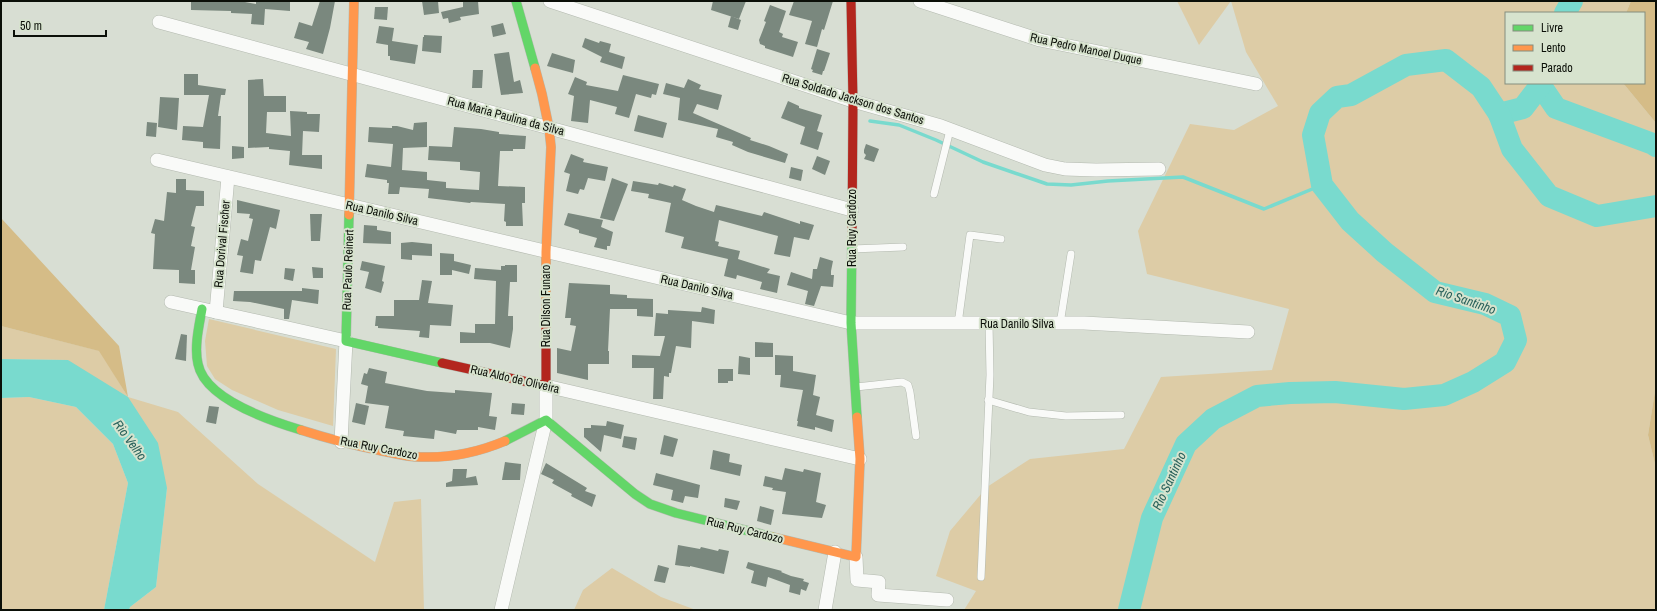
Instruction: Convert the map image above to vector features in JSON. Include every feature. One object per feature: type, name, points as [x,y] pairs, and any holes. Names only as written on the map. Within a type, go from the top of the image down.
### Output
[{"type":"street","name":"Rua Paulo Reinert","points":[[341,442],[350,206],[354,1]]},
{"type":"street","name":"Rua Dilson Funaro","points":[[501,610],[546,420],[546,252],[550,178],[549,128],[542,94],[516,1]]},
{"type":"street","name":"Rua Soldado Jackson dos Santos","points":[[550,1],[1045,165],[1065,169],[1159,169]]},
{"type":"street","name":"Rua Ruy Cardozo","points":[[202,309],[197,340],[198,367],[206,382],[224,397],[261,415],[341,442],[419,457],[450,455],[481,450],[503,443],[546,420],[634,494],[650,504],[676,513],[856,558],[860,459],[854,387],[851,323],[853,101],[851,1]]},
{"type":"street","name":"Rua Pedro Manoel Duque","points":[[920,1],[940,4],[1040,40],[1256,84]]},
{"type":"street","name":"Rua Maria Paulina da Silva","points":[[159,22],[852,210]]},
{"type":"street","name":"Rua Danilo Silva","points":[[157,160],[851,323],[1140,325],[1248,332]]},
{"type":"street","name":"Rua Dorival Fischer","points":[[216,312],[228,177]]},
{"type":"street","name":"Rua Aldo de Oliveira","points":[[171,302],[546,386],[860,459]]},
{"type":"street","points":[[825,610],[834,552]]},
{"type":"street","points":[[856,558],[857,580],[879,582],[878,595],[947,600]]},
{"type":"lane","points":[[934,194],[949,133]]},
{"type":"lane","points":[[958,324],[970,235],[1001,240]]},
{"type":"lane","points":[[851,249],[903,247]]},
{"type":"lane","points":[[1060,324],[1071,254]]},
{"type":"lane","points":[[981,577],[990,376],[989,323]]},
{"type":"lane","points":[[854,387],[902,382],[908,385],[916,436]]},
{"type":"lane","points":[[988,400],[1036,413],[1066,416],[1121,415]]},
{"type":"shaded area","points":[[1177,1],[1231,1],[1199,45]]},
{"type":"shaded area","points":[[1231,1],[1631,1],[1626,12],[1505,12],[1505,84],[1624,84],[1656,123],[1656,385],[1648,435],[1656,468],[1656,610],[964,610],[976,591],[936,576],[950,531],[987,487],[1030,459],[1124,449],[1161,377],[1272,370],[1289,309],[1147,274],[1138,231],[1190,124],[1234,130],[1278,106],[1246,52]]},
{"type":"shaded area","points":[[1631,1],[1656,1],[1656,123],[1624,84],[1645,84],[1645,12],[1626,12]]},
{"type":"shaded area","points":[[1,218],[119,346],[128,397],[99,351],[1,326]]},
{"type":"shaded area","points":[[209,319],[336,349],[333,426],[278,410],[232,390],[215,379],[207,366],[205,341]]},
{"type":"shaded area","points":[[1,326],[100,351],[128,397],[178,412],[258,484],[375,562],[394,502],[421,499],[424,610],[129,610],[130,607],[156,587],[167,488],[68,360],[1,359]]},
{"type":"shaded area","points":[[1656,385],[1656,468],[1648,435]]},
{"type":"shaded area","points":[[29,397],[76,407],[113,444],[128,483],[104,610],[1,610],[1,398]]},
{"type":"shaded area","points":[[612,568],[661,597],[696,610],[574,610],[583,590]]},
{"type":"water","name":"Rio Velho","points":[[1,359],[68,360],[128,397],[158,443],[167,488],[156,587],[130,607],[129,610],[104,610],[128,483],[113,444],[76,407],[29,397],[1,398]]},
{"type":"building","points":[[191,1],[245,1],[256,4],[256,1],[290,1],[290,11],[265,9],[264,25],[251,24],[252,14],[231,13],[231,11],[191,10]]},
{"type":"building","points":[[320,1],[335,1],[323,54],[306,49],[309,42],[294,38],[299,22],[312,26]]},
{"type":"building","points":[[422,1],[438,1],[439,13],[424,15]]},
{"type":"building","points":[[463,1],[478,1],[479,14],[460,17],[461,20],[449,23],[448,18],[443,19],[441,12],[463,7]]},
{"type":"building","points":[[713,1],[746,1],[739,19],[711,10]]},
{"type":"building","points":[[794,1],[833,1],[817,47],[805,44],[812,21],[789,15]]},
{"type":"building","points":[[770,5],[786,11],[779,32],[783,34],[782,37],[798,42],[793,57],[765,48],[765,46],[760,44],[759,40],[766,22],[764,21]]},
{"type":"building","points":[[375,7],[388,7],[387,20],[374,19]]},
{"type":"building","points":[[731,16],[741,20],[738,30],[728,27]]},
{"type":"building","points":[[503,23],[506,34],[493,37],[491,26]]},
{"type":"building","points":[[379,26],[394,28],[392,41],[418,45],[415,64],[390,60],[390,56],[388,56],[388,45],[376,43]]},
{"type":"building","points":[[424,35],[442,36],[441,53],[422,51]]},
{"type":"building","points":[[585,38],[599,43],[600,41],[611,44],[609,52],[625,57],[622,69],[600,62],[602,57],[582,47]]},
{"type":"building","points":[[817,49],[830,53],[822,75],[812,72],[813,70],[811,69]]},
{"type":"building","points":[[509,52],[514,82],[520,80],[523,93],[501,95],[494,54]]},
{"type":"building","points":[[552,53],[575,60],[573,73],[547,66]]},
{"type":"building","points":[[473,70],[483,70],[482,88],[472,88]]},
{"type":"building","points":[[184,74],[198,74],[198,85],[226,89],[225,95],[221,95],[218,116],[221,116],[220,149],[203,148],[203,142],[182,140],[183,126],[203,127],[209,95],[184,95]]},
{"type":"building","points":[[623,75],[659,84],[656,95],[652,94],[651,98],[636,94],[629,118],[615,114],[617,107],[590,100],[588,123],[571,121],[574,96],[568,94],[575,77],[587,82],[586,85],[618,91]]},
{"type":"building","points":[[263,79],[264,96],[286,96],[286,112],[267,112],[266,133],[291,136],[290,111],[307,112],[307,114],[320,114],[319,132],[303,131],[302,155],[322,155],[322,169],[289,165],[290,151],[269,149],[269,147],[248,148],[248,80]]},
{"type":"building","points":[[688,79],[701,85],[699,89],[722,95],[718,110],[697,104],[693,113],[751,138],[750,140],[788,154],[785,163],[748,152],[732,145],[733,142],[716,137],[718,129],[678,120],[680,98],[663,94],[666,83],[684,88]]},
{"type":"building","points":[[160,97],[179,98],[177,130],[158,127]]},
{"type":"building","points":[[788,101],[799,106],[799,108],[822,115],[817,131],[823,133],[818,150],[800,144],[805,127],[781,118]]},
{"type":"building","points":[[638,115],[667,123],[663,138],[634,131]]},
{"type":"building","points":[[147,122],[157,123],[156,137],[146,136]]},
{"type":"building","points":[[427,122],[427,147],[403,148],[402,170],[427,172],[427,180],[446,182],[446,188],[479,190],[480,172],[460,170],[460,162],[428,160],[429,146],[452,147],[454,127],[481,129],[499,132],[499,134],[526,136],[525,149],[500,151],[498,186],[525,187],[525,203],[522,203],[523,226],[506,226],[506,222],[504,221],[505,204],[470,203],[428,198],[429,189],[400,187],[399,194],[388,194],[389,183],[387,183],[387,180],[365,177],[367,164],[391,167],[393,144],[368,142],[369,127],[392,128],[392,126],[397,126],[413,130],[414,123]]},
{"type":"building","points":[[866,144],[879,149],[874,162],[864,159],[866,155],[864,150]]},
{"type":"building","points":[[232,146],[244,147],[244,158],[232,159]]},
{"type":"building","points":[[571,154],[584,159],[583,162],[608,167],[605,181],[588,178],[584,190],[580,189],[578,194],[566,191],[570,174],[564,172]]},
{"type":"building","points":[[817,156],[830,161],[825,175],[812,169]]},
{"type":"building","points":[[791,167],[803,170],[801,181],[789,178]]},
{"type":"building","points":[[612,178],[628,184],[614,221],[600,218]]},
{"type":"building","points":[[176,179],[186,179],[186,190],[204,191],[204,206],[196,206],[191,226],[195,227],[191,246],[195,247],[191,270],[195,270],[195,284],[179,283],[179,270],[153,269],[155,234],[151,233],[155,219],[164,221],[167,192],[176,193]]},
{"type":"building","points":[[633,181],[658,185],[659,183],[673,187],[674,185],[686,189],[682,200],[714,212],[716,205],[762,216],[764,212],[800,224],[800,221],[814,225],[809,240],[794,237],[790,257],[774,254],[778,236],[719,220],[715,241],[719,242],[718,246],[740,251],[738,259],[770,269],[767,273],[780,276],[777,293],[760,289],[762,282],[737,275],[736,279],[724,276],[728,259],[681,248],[684,237],[665,232],[671,203],[648,198],[649,194],[631,191]]},
{"type":"building","points":[[237,200],[280,210],[276,229],[270,227],[261,261],[255,260],[253,274],[240,272],[243,256],[237,255],[241,239],[248,241],[253,219],[249,218],[250,214],[237,213]]},
{"type":"building","points":[[568,213],[603,220],[601,227],[613,232],[610,246],[607,246],[607,250],[594,247],[597,238],[579,233],[579,230],[564,225]]},
{"type":"building","points":[[310,214],[322,214],[320,241],[311,241]]},
{"type":"building","points":[[364,225],[377,226],[377,230],[391,232],[391,244],[363,243]]},
{"type":"building","points":[[412,242],[432,244],[432,256],[412,255],[412,260],[401,259],[401,243]]},
{"type":"building","points":[[440,253],[454,254],[454,261],[471,265],[469,274],[452,270],[452,275],[440,275]]},
{"type":"building","points":[[820,257],[833,261],[831,275],[834,275],[833,287],[821,286],[814,306],[805,304],[808,291],[787,285],[791,272],[812,279],[813,269],[817,269]]},
{"type":"building","points":[[362,261],[385,266],[382,281],[384,282],[381,293],[365,288],[369,272],[360,270]]},
{"type":"building","points":[[517,265],[517,282],[510,282],[508,316],[513,316],[513,329],[510,348],[490,343],[460,343],[460,332],[475,333],[475,324],[495,324],[496,281],[474,279],[475,268],[501,270],[501,266]]},
{"type":"building","points":[[312,267],[323,268],[323,278],[313,278]]},
{"type":"building","points":[[285,268],[295,269],[293,281],[284,279]]},
{"type":"building","points":[[422,280],[432,281],[428,303],[453,305],[451,326],[430,325],[429,338],[419,337],[420,331],[378,328],[378,326],[375,326],[376,316],[394,316],[394,300],[419,300]]},
{"type":"building","points":[[569,283],[610,285],[610,294],[627,295],[627,298],[653,299],[653,317],[637,316],[637,309],[610,309],[608,351],[609,364],[588,364],[588,380],[557,373],[557,348],[571,351],[576,326],[570,325],[571,318],[565,318]]},
{"type":"building","points":[[302,288],[319,290],[318,304],[292,300],[289,319],[284,319],[284,309],[250,302],[233,301],[234,291],[302,291]]},
{"type":"building","points":[[702,307],[715,310],[714,324],[692,321],[691,348],[676,346],[671,373],[669,373],[669,377],[664,376],[663,399],[653,399],[654,368],[632,368],[632,355],[660,356],[665,336],[654,336],[656,313],[668,314],[668,310],[701,312]]},
{"type":"building","points":[[181,334],[187,335],[186,361],[175,359]]},
{"type":"building","points":[[755,342],[773,343],[773,357],[755,357]]},
{"type":"building","points":[[775,355],[793,356],[793,371],[816,375],[813,395],[820,397],[816,415],[834,420],[832,432],[815,427],[815,430],[797,426],[803,390],[780,387],[781,375],[775,375]]},
{"type":"building","points":[[739,356],[750,358],[750,375],[738,374]]},
{"type":"building","points":[[369,368],[387,372],[385,383],[427,391],[455,393],[455,390],[492,393],[489,416],[497,417],[495,430],[478,427],[478,430],[457,430],[456,434],[435,430],[434,439],[403,436],[404,431],[385,428],[389,406],[365,403],[368,386],[361,384],[364,373],[367,374]]},
{"type":"building","points":[[718,369],[733,369],[733,381],[728,381],[728,383],[718,383]]},
{"type":"building","points":[[356,403],[369,406],[365,425],[352,422]]},
{"type":"building","points":[[512,403],[525,404],[524,415],[511,414]]},
{"type":"building","points":[[209,406],[219,407],[216,424],[206,422]]},
{"type":"building","points":[[607,421],[624,425],[621,439],[604,435],[601,452],[584,437],[584,428],[591,428],[591,425],[606,426]]},
{"type":"building","points":[[664,435],[678,439],[673,457],[660,454]]},
{"type":"building","points":[[624,436],[637,438],[635,450],[622,447]]},
{"type":"building","points":[[713,450],[730,454],[729,462],[742,465],[740,476],[710,469]]},
{"type":"building","points":[[505,462],[521,464],[520,480],[502,480]]},
{"type":"building","points":[[546,463],[587,488],[585,491],[596,495],[592,507],[571,496],[572,494],[552,483],[554,480],[541,474]]},
{"type":"building","points":[[785,468],[803,472],[804,469],[821,473],[816,502],[826,505],[822,518],[782,514],[786,492],[772,490],[773,488],[763,486],[765,476],[782,480]]},
{"type":"building","points":[[453,469],[467,469],[466,478],[476,476],[478,485],[446,487],[446,483],[452,481]]},
{"type":"building","points":[[656,473],[700,485],[698,498],[685,496],[683,503],[671,500],[673,490],[653,485]]},
{"type":"building","points":[[725,498],[740,501],[737,510],[724,507]]},
{"type":"building","points":[[760,506],[774,510],[771,525],[757,521]]},
{"type":"building","points":[[678,545],[700,549],[701,547],[718,551],[719,549],[729,551],[724,574],[690,566],[675,565]]},
{"type":"building","points":[[748,562],[782,571],[781,572],[791,576],[804,579],[803,581],[809,583],[806,591],[801,589],[800,595],[789,592],[790,585],[768,577],[766,587],[751,583],[754,571],[746,568]]},
{"type":"building","points":[[658,565],[669,568],[665,583],[654,581]]},
{"type":"waterway","name":"Rio Santinho","points":[[1566,12],[1572,1]]},
{"type":"waterway","name":"Rio Santinho","points":[[1129,610],[1152,518],[1186,444],[1213,419],[1257,396],[1290,393],[1335,392],[1404,399],[1444,395],[1473,382],[1505,362],[1516,340],[1510,316],[1485,304],[1435,292],[1384,252],[1350,221],[1322,185],[1313,135],[1320,113],[1337,97],[1351,95],[1406,65],[1446,60],[1481,87],[1499,114],[1512,149],[1549,196],[1597,216],[1656,206]]},
{"type":"waterway","points":[[1499,114],[1523,108],[1541,84]]},
{"type":"waterway","name":"Rio Santinho","points":[[1541,86],[1556,108],[1656,146]]},
{"type":"waterway","points":[[870,121],[899,125],[983,162],[1047,184],[1071,185],[1108,181],[1183,177],[1264,209],[1322,185]]},
{"type":"traffic: fast","points":[[516,1],[535,68]]},
{"type":"traffic: fast","points":[[349,215],[346,341],[442,363]]},
{"type":"traffic: fast","points":[[852,235],[851,323],[857,417]]},
{"type":"traffic: fast","points":[[202,309],[197,336],[197,357],[203,377],[213,388],[241,407],[273,421],[301,430]]},
{"type":"traffic: fast","points":[[505,441],[546,420],[635,494],[650,504],[676,513],[773,537]]},
{"type":"traffic: slow","points":[[349,215],[354,1]]},
{"type":"traffic: slow","points":[[535,68],[549,128],[551,147],[546,252],[546,328]]},
{"type":"traffic: slow","points":[[773,537],[856,557],[860,459],[857,417]]},
{"type":"traffic: slow","points":[[301,430],[329,439],[400,455],[416,457],[464,454],[505,441]]},
{"type":"traffic: jam","points":[[851,1],[853,101],[852,235]]},
{"type":"traffic: jam","points":[[442,363],[546,386],[546,328]]}]
